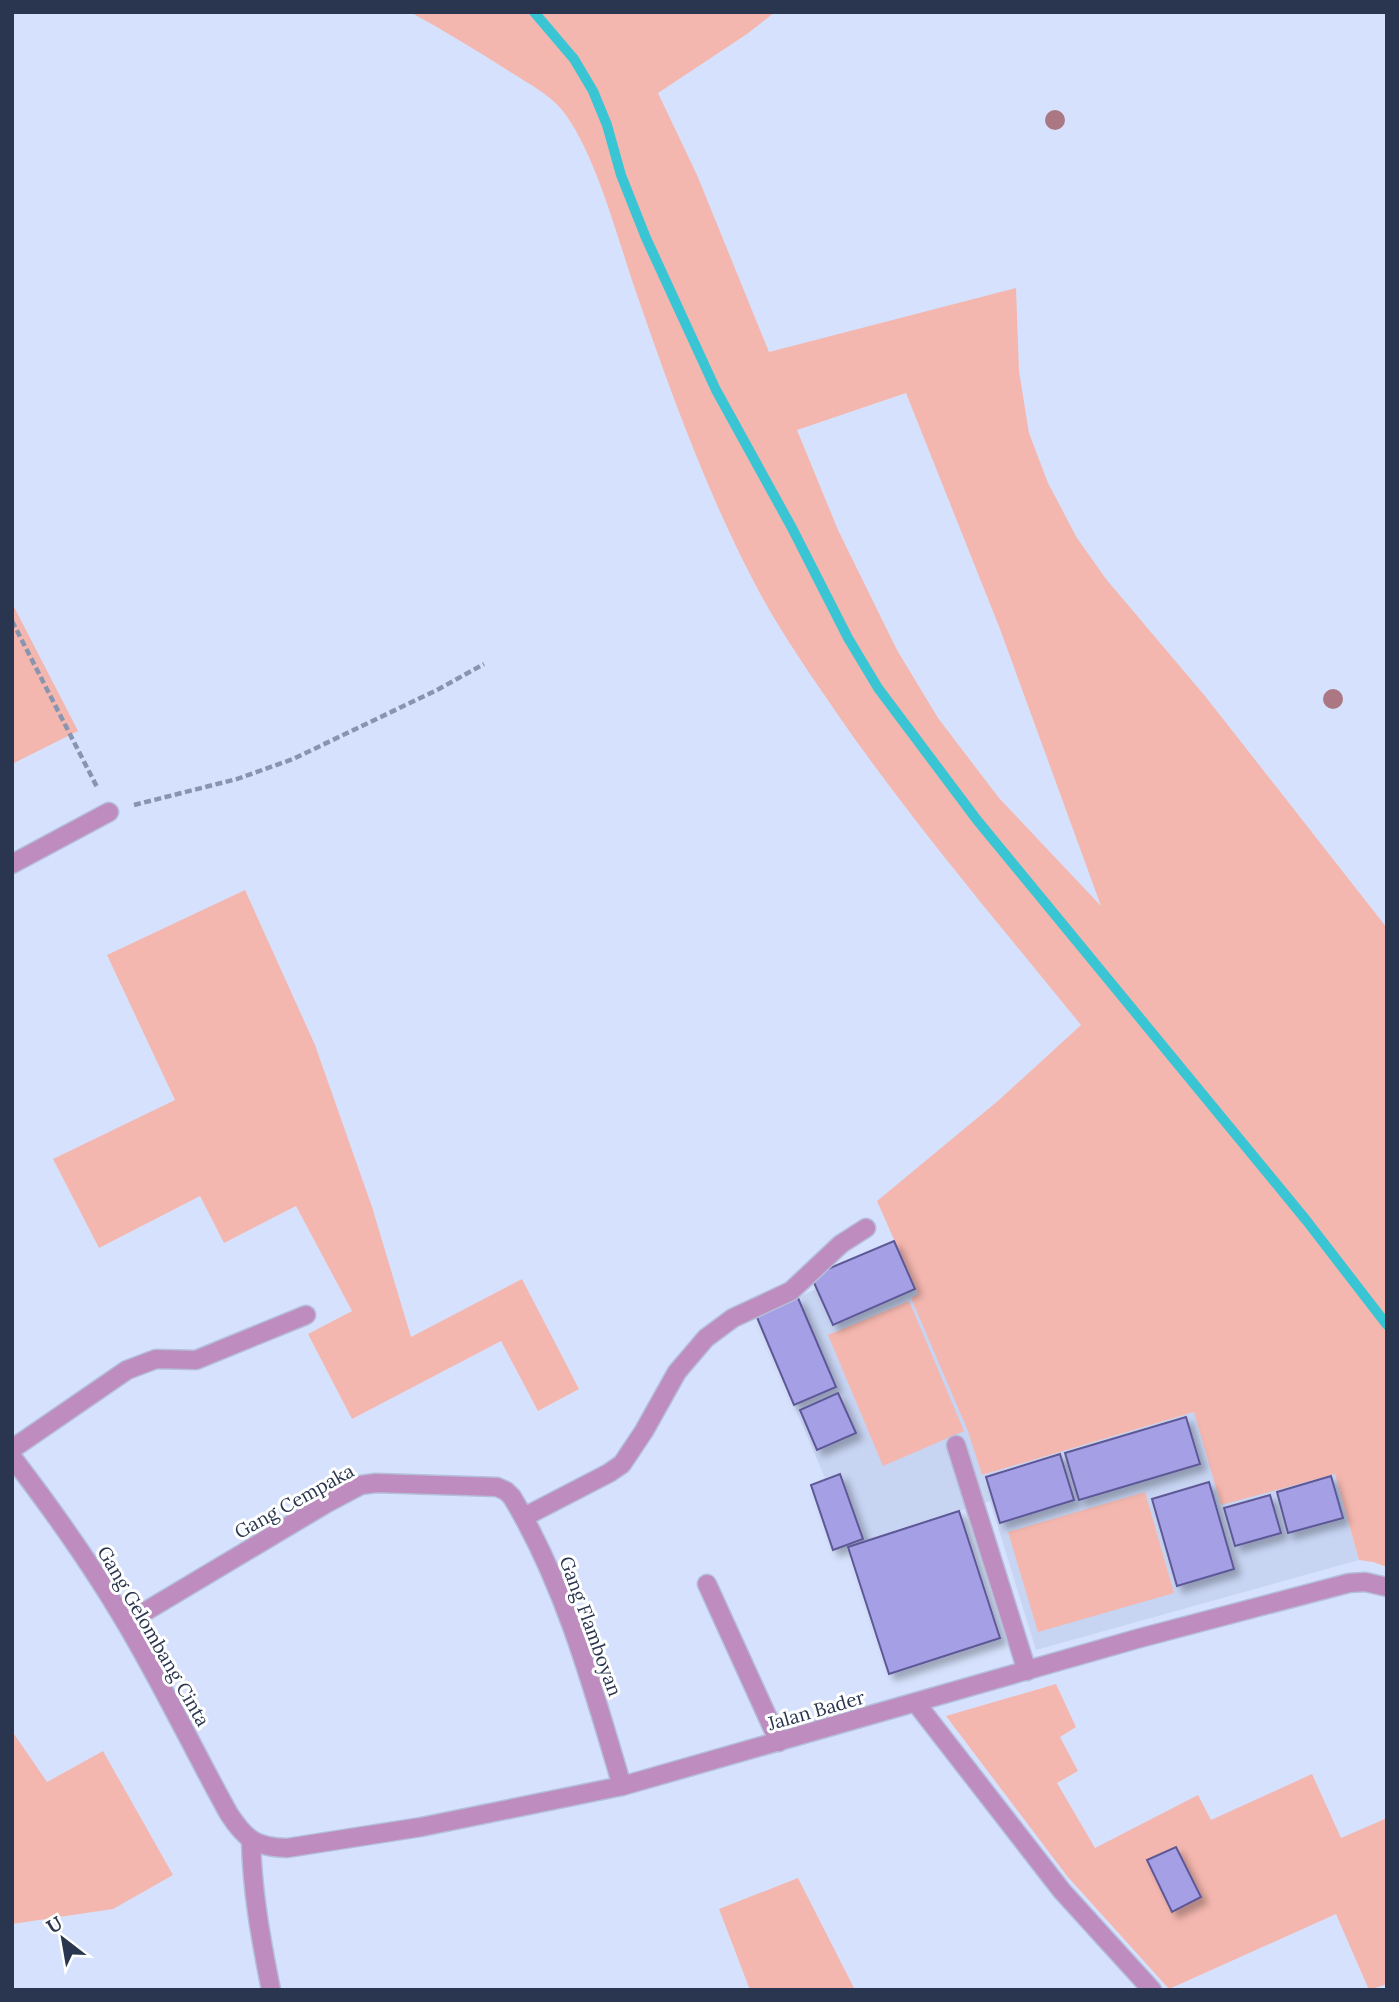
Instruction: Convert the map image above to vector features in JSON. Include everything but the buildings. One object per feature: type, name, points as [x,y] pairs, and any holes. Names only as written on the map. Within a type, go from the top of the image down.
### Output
[{"type":"street","points":[[12,864],[109,811]]},
{"type":"street","points":[[524,1517],[622,1464],[677,1372],[706,1338],[733,1318],[791,1291],[841,1244],[866,1228]]},
{"type":"street","points":[[12,1450],[139,1364],[156,1359],[196,1360],[306,1315]]},
{"type":"street","points":[[956,1445],[1027,1671]]},
{"type":"street","name":"Gang Gelombang Cinta","points":[[12,1457],[97,1576],[126,1623],[229,1814],[251,1840]]},
{"type":"street","name":"Gang Cempaka","points":[[126,1623],[361,1485],[376,1483],[490,1486],[502,1489]]},
{"type":"street","name":"Gang Flamboyan","points":[[502,1489],[512,1497],[524,1517],[543,1558],[583,1658],[622,1786]]},
{"type":"street","name":"Jalan Bader","points":[[251,1840],[265,1847],[300,1846],[421,1827],[622,1786],[1349,1583],[1365,1582],[1387,1587]]},
{"type":"street","points":[[707,1584],[779,1742]]},
{"type":"street","points":[[916,1703],[1062,1891],[1152,1990]]},
{"type":"street","points":[[251,1840],[259,1927],[271,1990]]},
{"type":"path","points":[[12,621],[109,811],[237,779],[293,759],[437,690],[484,664]]},
{"type":"shaded area","points":[[410,12],[775,12],[747,34],[658,93],[697,175],[769,352],[1016,288],[1019,371],[1029,433],[1048,483],[1077,538],[1106,579],[1205,696],[1387,928],[1387,1567],[1359,1560],[1335,1474],[1221,1505],[1194,1412],[982,1475],[968,1431],[911,1298],[918,1294],[877,1201],[999,1100],[1081,1025],[896,795],[815,682],[761,596],[688,436],[604,195],[574,127],[557,104],[545,94]],"holes":[[[906,393],[1000,629],[1101,906],[999,798],[938,718],[897,650],[838,530],[797,430]]]},
{"type":"shaded area","points":[[12,603],[78,731],[12,764]]},
{"type":"shaded area","points":[[245,890],[315,1045],[372,1207],[411,1337],[522,1279],[579,1389],[538,1411],[501,1341],[352,1419],[308,1334],[352,1311],[296,1206],[224,1243],[200,1196],[99,1248],[53,1159],[175,1100],[107,955]]},
{"type":"shaded area","points":[[894,1240],[918,1295],[911,1298],[969,1431],[982,1475],[1194,1412],[1335,1474],[1359,1560],[1036,1650],[990,1501],[832,1552],[810,1484],[825,1478],[756,1316],[816,1289],[811,1276]]},
{"type":"shaded area","points":[[909,1301],[964,1431],[883,1466],[828,1335]]},
{"type":"shaded area","points":[[1145,1492],[1174,1593],[1038,1632],[1008,1532]]},
{"type":"shaded area","points":[[1056,1684],[1076,1727],[1060,1737],[1078,1771],[1057,1783],[1095,1848],[1198,1795],[1211,1820],[1312,1774],[1341,1838],[1387,1818],[1387,1984],[1369,1990],[1336,1914],[1169,1989],[1067,1876],[946,1716]]},
{"type":"shaded area","points":[[12,1731],[47,1782],[103,1751],[173,1875],[113,1909],[12,1924]]},
{"type":"shaded area","points":[[798,1878],[855,1990],[750,1990],[719,1909]]},
{"type":"waterway","points":[[534,12],[574,59],[593,91],[607,125],[621,175],[646,238],[716,390],[792,528],[848,638],[878,688],[977,820],[1306,1220],[1387,1325]]}]
